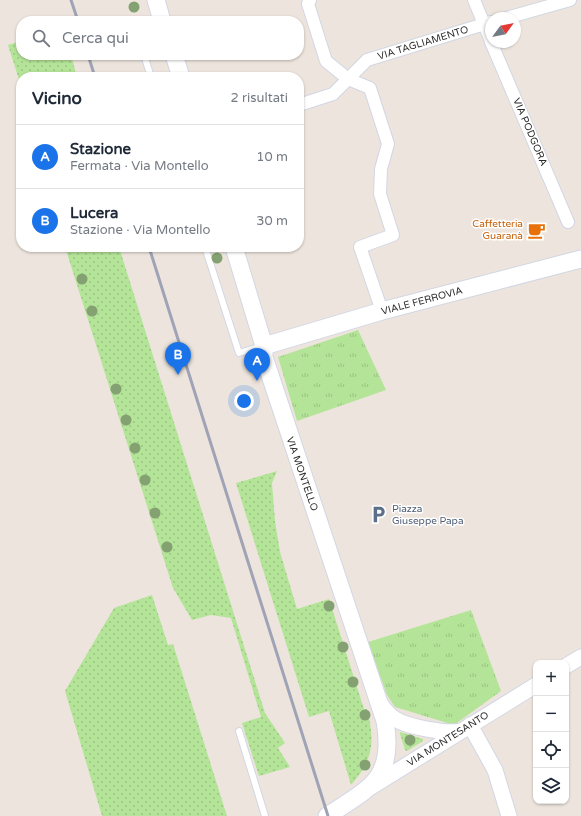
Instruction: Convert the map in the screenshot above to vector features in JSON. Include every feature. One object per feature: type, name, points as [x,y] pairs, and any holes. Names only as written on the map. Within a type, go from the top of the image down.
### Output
[{"type":"main road","points":[[156,0],[161,16]]},
{"type":"main road","points":[[176,60],[179,72]]},
{"type":"main road","name":"VIA MONTELLO","points":[[236,252],[264,346],[264,357],[385,721],[388,746],[387,758],[379,776],[360,794],[327,816]]},
{"type":"main road","name":"VIALE FERROVIA","points":[[264,346],[382,311],[581,259]]},
{"type":"street","points":[[310,0],[308,4],[326,61],[348,79],[370,88],[388,144],[381,169],[380,194],[393,235],[360,247],[382,311]]},
{"type":"street","name":"VIA PODGORA","points":[[474,0],[485,18]]},
{"type":"street","points":[[521,14],[568,0]]},
{"type":"street","name":"VIA TAGLIAMENTO","points":[[304,103],[333,94],[367,60],[485,24]]},
{"type":"street","name":"VIA PODGORA","points":[[494,48],[568,222]]},
{"type":"street","points":[[569,664],[581,657]]},
{"type":"street","name":"VIA MONTESANTO","points":[[360,794],[533,687]]},
{"type":"street","name":"VIA MONTELLO","points":[[377,700],[388,714],[403,723],[444,732],[452,732],[466,728]]},
{"type":"street","points":[[466,728],[495,770],[509,816]]},
{"type":"lane","points":[[146,60],[149,72]]},
{"type":"lane","points":[[207,252],[239,353],[264,346]]},
{"type":"lane","points":[[239,731],[265,816]]},
{"type":"green space","points":[[16,43],[16,60],[72,60],[76,72],[17,72],[8,45]]},
{"type":"green space","points":[[67,252],[121,252],[265,713],[285,743],[278,748],[290,767],[259,776],[242,723],[261,717],[231,618],[211,615],[192,620],[173,588]]},
{"type":"green space","points":[[358,330],[386,390],[297,421],[278,357]]},
{"type":"green space","points":[[277,471],[272,483],[275,521],[280,552],[297,609],[329,599],[364,709],[367,709],[370,720],[372,740],[371,749],[359,776],[351,785],[329,711],[309,717],[236,483]]},
{"type":"green space","points":[[152,595],[168,645],[173,644],[227,816],[102,816],[65,691],[114,608]]},
{"type":"green space","points":[[471,610],[501,691],[454,725],[395,707],[387,695],[368,642]]},
{"type":"green space","points":[[400,732],[423,739],[423,741],[407,751],[405,750]]},
{"type":"railway","points":[[71,0],[76,16]]},
{"type":"railway","points":[[90,60],[93,72]]},
{"type":"railway","points":[[151,252],[328,816]]},
{"type":"place","name":"Caffetteria Guaranà","points":[[536,230]]},
{"type":"place","name":"Lucera","points":[[178,375]]},
{"type":"place","name":"Stazione","points":[[257,381]]},
{"type":"place","name":"Piazza Giuseppe Papa","points":[[379,515]]}]
